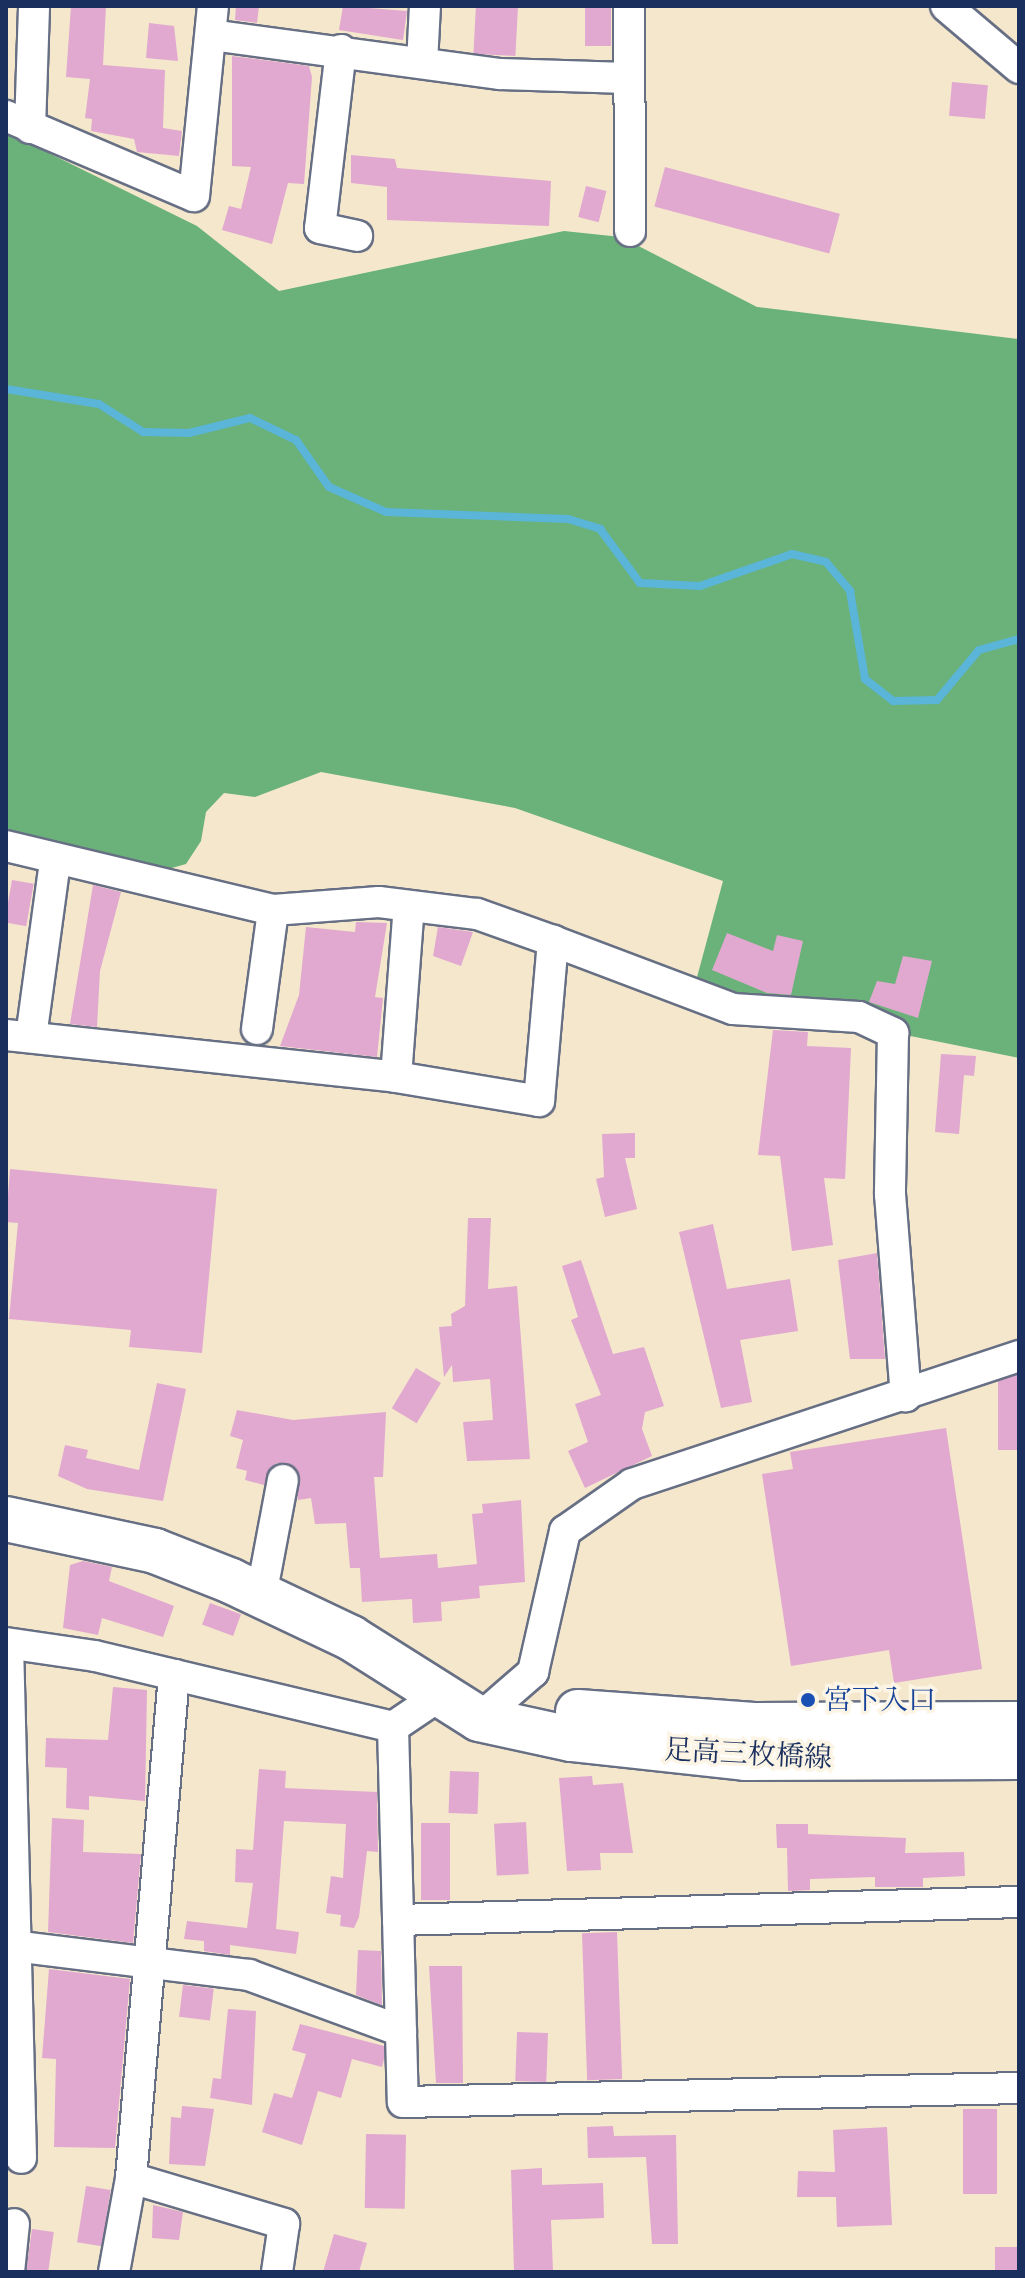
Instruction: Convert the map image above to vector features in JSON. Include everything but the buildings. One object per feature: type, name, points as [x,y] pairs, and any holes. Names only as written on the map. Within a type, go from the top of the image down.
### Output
[{"type":"main road","name":"足高三枚橋線","points":[[6,1519],[155,1551],[351,1638],[479,1719],[571,1739],[745,1758],[1019,1757]]},
{"type":"main road","name":"足高三枚橋線","points":[[479,1719],[584,1712],[754,1725],[1019,1724]]},
{"type":"street","points":[[34,6],[18,122],[194,196],[212,21],[341,50],[422,63],[627,78]]},
{"type":"street","points":[[422,63],[425,6]]},
{"type":"street","points":[[629,6],[630,231]]},
{"type":"street","points":[[946,6],[1019,68]]},
{"type":"street","points":[[341,50],[320,228],[357,236]]},
{"type":"street","points":[[6,846],[55,862],[273,910],[409,906],[477,914],[733,1009],[859,1017],[893,1033],[890,1194],[906,1396]]},
{"type":"street","points":[[55,862],[19,1036],[396,1077],[539,1101],[553,941]]},
{"type":"street","points":[[396,1077],[409,906]]},
{"type":"street","points":[[257,1029],[273,910]]},
{"type":"street","points":[[479,1719],[533,1672],[565,1531],[632,1484],[906,1396],[1019,1356]]},
{"type":"street","points":[[261,1596],[283,1480]]},
{"type":"street","points":[[21,2158],[21,1947],[7,1644],[174,1675],[393,1727],[439,1696]]},
{"type":"street","points":[[114,2272],[131,2178],[174,1675]]},
{"type":"street","points":[[393,1727],[403,2102],[1019,2088]]},
{"type":"street","points":[[398,1920],[1019,1902]]},
{"type":"street","points":[[21,1947],[150,1960],[249,1975],[401,2031]]},
{"type":"street","points":[[131,2178],[284,2224],[277,2272]]},
{"type":"street","points":[[9,2272],[14,2224]]},
{"type":"green space","points":[[6,132],[197,226],[279,291],[564,231],[621,237],[757,307],[1019,339],[1019,1058],[693,992],[723,881],[515,808],[321,772],[255,797],[224,793],[206,812],[201,841],[186,864],[161,871],[6,834]]},
{"type":"waterway","points":[[6,389],[99,404],[143,432],[189,433],[250,418],[296,440],[329,487],[386,512],[568,519],[600,529],[640,583],[700,586],[792,554],[826,562],[850,591],[865,679],[893,701],[937,700],[979,650],[1019,639]]},
{"type":"place","name":"宮下入口","points":[[808,1700]]}]
